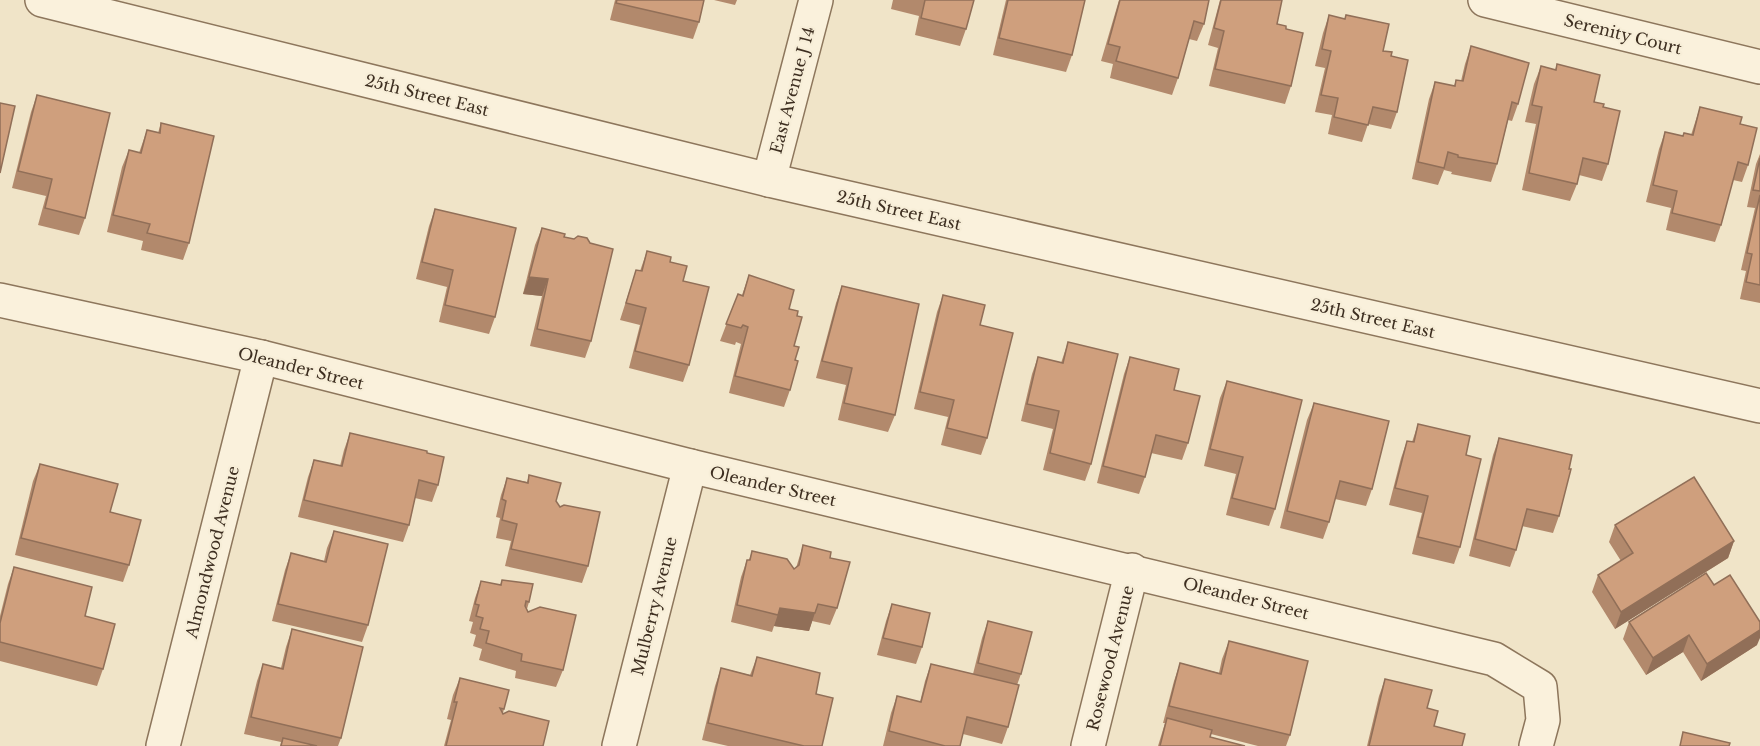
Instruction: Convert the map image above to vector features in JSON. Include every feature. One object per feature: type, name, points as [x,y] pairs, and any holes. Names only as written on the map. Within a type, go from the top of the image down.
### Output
[{"type":"street","name":"25th Street East","points":[[42,0],[769,180],[1760,406]]},
{"type":"street","name":"East Avenue J 14","points":[[769,180],[816,0]]},
{"type":"street","name":"Serenity Court","points":[[1485,0],[1760,67]]},
{"type":"street","name":"Oleander Street","points":[[0,300],[261,357],[690,466],[1132,570],[1494,659],[1540,687],[1543,720],[1536,746]]},
{"type":"street","name":"Almondwood Avenue","points":[[163,746],[261,357]]},
{"type":"street","name":"Mulberry Avenue","points":[[619,746],[690,466]]},
{"type":"street","name":"Rosewood Avenue","points":[[1088,746],[1132,570]]},
{"type":"building","points":[[617,0],[704,0],[699,22],[616,3]]},
{"type":"building","points":[[925,0],[974,0],[966,29],[921,18]]},
{"type":"building","points":[[1008,0],[1085,0],[1072,55],[999,38]]},
{"type":"building","points":[[1120,0],[1209,0],[1204,24],[1194,21],[1178,78],[1116,61],[1120,47],[1108,44]]},
{"type":"building","points":[[1221,0],[1282,0],[1277,24],[1303,33],[1291,86],[1215,69],[1224,31],[1214,28]]},
{"type":"building","points":[[1329,15],[1345,19],[1346,15],[1389,24],[1383,51],[1392,52],[1391,56],[1408,60],[1397,112],[1373,107],[1368,125],[1334,117],[1338,98],[1321,95],[1331,51],[1322,49]]},
{"type":"building","points":[[1471,46],[1529,63],[1518,104],[1512,102],[1497,164],[1458,157],[1448,152],[1444,168],[1418,162],[1435,82],[1455,86],[1456,80],[1463,81]]},
{"type":"building","points":[[1557,64],[1600,75],[1594,102],[1620,111],[1608,164],[1583,158],[1577,184],[1529,173],[1542,107],[1532,105],[1541,66],[1556,70]]},
{"type":"building","points":[[37,95],[110,113],[85,218],[45,208],[52,179],[18,171]]},
{"type":"building","points":[[0,103],[15,106],[0,173]]},
{"type":"building","points":[[1700,107],[1742,117],[1740,124],[1757,128],[1748,165],[1738,162],[1721,225],[1672,213],[1677,191],[1653,185],[1665,132],[1683,136],[1684,133],[1693,135]]},
{"type":"building","points":[[161,123],[214,136],[189,243],[147,233],[150,224],[113,215],[129,150],[141,153],[147,130],[160,133]]},
{"type":"building","points":[[1760,158],[1760,191],[1753,190]]},
{"type":"building","points":[[1760,195],[1760,285],[1746,282],[1752,254],[1747,253]]},
{"type":"building","points":[[435,209],[516,228],[495,317],[445,305],[453,270],[422,262]]},
{"type":"building","points":[[542,228],[565,234],[564,237],[587,238],[590,243],[613,249],[591,341],[537,329],[548,279],[529,277]]},
{"type":"building","points":[[647,251],[671,257],[670,262],[687,266],[683,281],[709,287],[689,365],[635,351],[646,308],[626,303],[636,270],[642,271]]},
{"type":"building","points":[[749,275],[794,290],[789,309],[798,311],[797,316],[802,317],[794,346],[799,347],[795,360],[798,361],[790,390],[735,376],[748,327],[743,325],[741,328],[726,324],[738,294],[743,296]]},
{"type":"building","points":[[842,286],[919,304],[895,415],[844,403],[852,368],[822,361]]},
{"type":"building","points":[[943,295],[985,305],[980,325],[1013,333],[987,438],[947,428],[954,400],[920,392]]},
{"type":"building","points":[[1068,342],[1118,354],[1091,464],[1050,453],[1059,411],[1027,404],[1038,357],[1063,363]]},
{"type":"building","points":[[1130,357],[1179,369],[1174,390],[1200,396],[1188,443],[1156,435],[1145,477],[1103,466]]},
{"type":"building","points":[[1227,381],[1302,400],[1275,509],[1232,498],[1243,457],[1210,449]]},
{"type":"building","points":[[1314,403],[1389,421],[1372,489],[1340,481],[1329,522],[1287,511]]},
{"type":"building","points":[[1418,424],[1470,436],[1466,455],[1481,459],[1460,547],[1418,537],[1428,496],[1395,488],[1407,441],[1414,442]]},
{"type":"building","points":[[350,433],[444,457],[438,485],[419,480],[409,525],[304,500],[314,460],[342,466]]},
{"type":"building","points":[[1499,438],[1572,455],[1569,469],[1571,469],[1559,516],[1527,509],[1516,550],[1475,539]]},
{"type":"building","points":[[40,464],[118,484],[110,512],[141,520],[129,565],[21,538]]},
{"type":"building","points":[[529,475],[561,483],[556,501],[560,507],[564,505],[600,512],[588,566],[511,549],[517,524],[502,520],[506,501],[502,499],[507,478],[528,483]]},
{"type":"building","points":[[1694,477],[1734,541],[1621,612],[1598,575],[1633,553],[1615,525]]},
{"type":"building","points":[[334,531],[388,544],[368,625],[278,604],[291,553],[326,562]]},
{"type":"building","points":[[803,545],[831,552],[830,558],[850,562],[837,608],[818,604],[815,613],[780,608],[778,615],[737,605],[747,560],[750,560],[752,551],[787,559],[794,569],[799,565]]},
{"type":"building","points":[[14,567],[92,587],[85,616],[115,624],[103,669],[0,642],[0,623]]},
{"type":"building","points":[[1706,573],[1714,585],[1730,575],[1760,622],[1760,630],[1707,664],[1689,635],[1653,658],[1629,622]]},
{"type":"building","points":[[502,580],[533,584],[529,602],[526,601],[525,606],[528,612],[540,607],[576,615],[563,670],[521,661],[522,654],[486,643],[489,631],[480,629],[483,618],[476,616],[479,605],[475,604],[481,581],[501,585]]},
{"type":"building","points":[[892,604],[930,613],[922,647],[883,638]]},
{"type":"building","points":[[988,621],[1032,632],[1021,674],[978,663]]},
{"type":"building","points":[[292,629],[363,647],[341,738],[251,717],[263,664],[283,669]]},
{"type":"building","points":[[1229,641],[1308,661],[1290,735],[1169,706],[1180,663],[1221,674]]},
{"type":"building","points":[[757,657],[820,673],[816,694],[833,698],[822,746],[804,746],[708,723],[721,668],[752,676]]},
{"type":"building","points":[[931,664],[1019,685],[1008,727],[967,717],[960,746],[945,746],[889,731],[897,696],[921,702]]},
{"type":"building","points":[[460,678],[509,690],[504,709],[500,708],[503,714],[509,711],[549,721],[543,746],[446,746],[457,702],[454,702]]},
{"type":"building","points":[[1385,679],[1432,690],[1427,708],[1438,711],[1434,726],[1465,734],[1462,746],[1369,746]]},
{"type":"building","points":[[1167,718],[1212,730],[1210,737],[1245,746],[1160,746]]},
{"type":"building","points":[[1683,732],[1730,743],[1729,746],[1680,746]]},
{"type":"building","points":[[283,738],[317,746],[281,746]]}]
